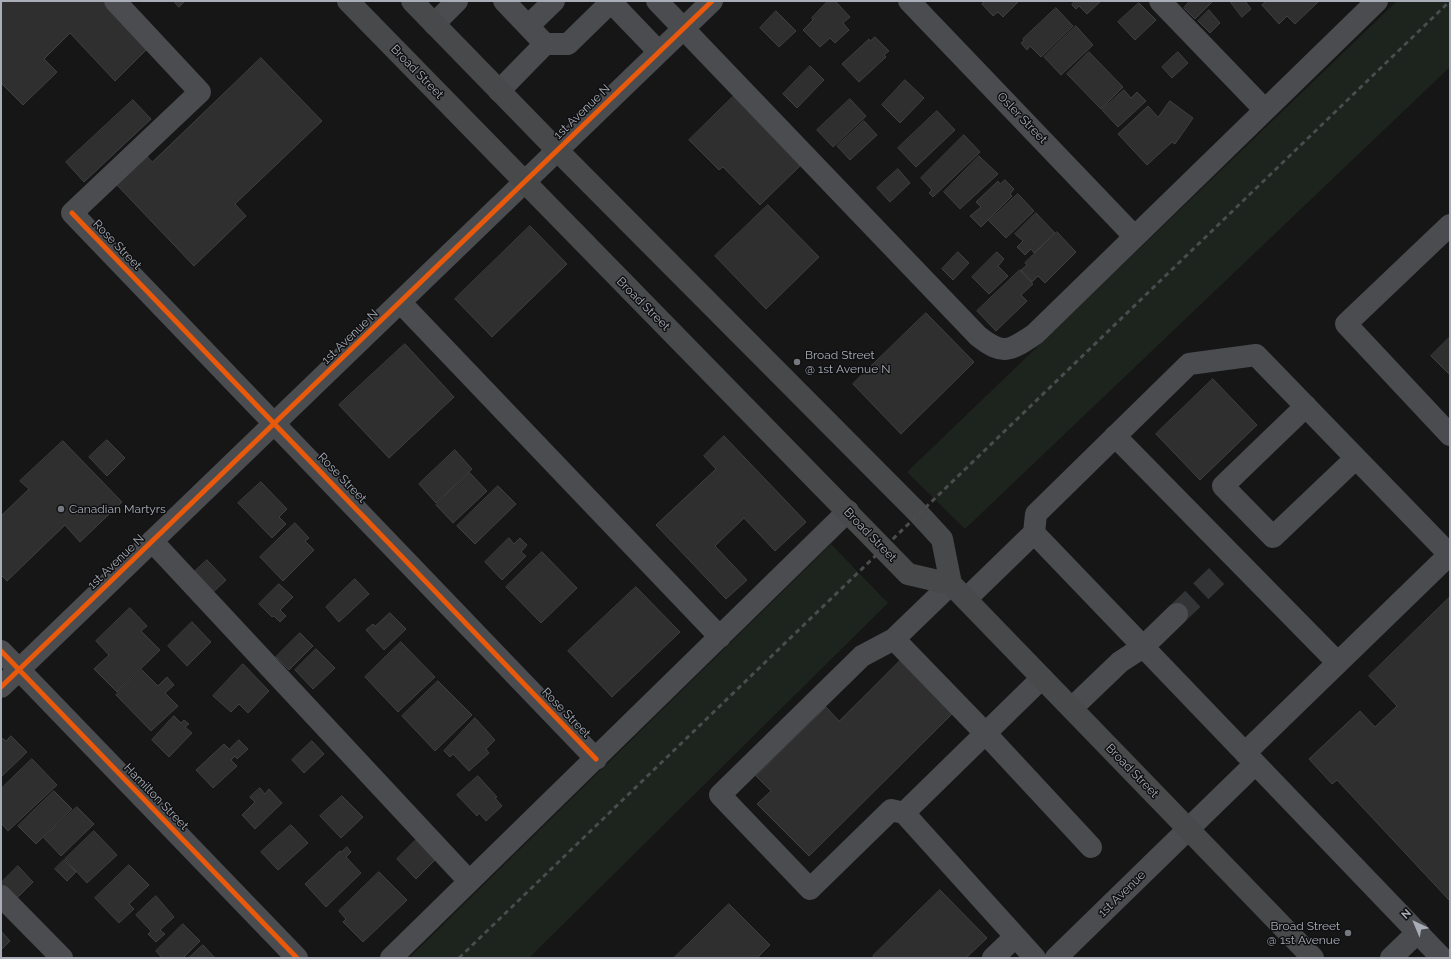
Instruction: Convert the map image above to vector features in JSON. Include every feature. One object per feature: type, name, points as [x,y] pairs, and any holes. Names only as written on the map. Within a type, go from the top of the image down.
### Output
[{"type":"main road","name":"Broad Street","points":[[348,1],[908,574],[951,584],[1313,958]]},
{"type":"main road","points":[[412,1],[557,150],[919,514],[942,539],[951,584]]},
{"type":"street","name":"Rose Street","points":[[115,1],[200,92],[72,213],[596,759]]},
{"type":"street","points":[[434,24],[457,1]]},
{"type":"street","points":[[504,1],[545,44]]},
{"type":"street","points":[[528,26],[554,1]]},
{"type":"street","points":[[657,1],[978,336],[989,345],[1000,350],[1014,348],[1034,334],[1264,109],[1377,1]]},
{"type":"street","name":"1st Avenue N","points":[[1,687],[401,303],[712,1]]},
{"type":"street","name":"Osler Street","points":[[909,1],[1134,236]]},
{"type":"street","points":[[1160,1],[1264,109]]},
{"type":"street","points":[[499,91],[545,44],[568,44],[610,2],[659,52]]},
{"type":"street","points":[[1450,225],[1346,324],[1450,435]]},
{"type":"street","points":[[401,303],[720,637]]},
{"type":"street","points":[[966,600],[1034,533],[1036,514],[1188,364],[1256,355],[1450,555]]},
{"type":"street","points":[[1306,406],[1223,486],[1272,537],[1356,458]]},
{"type":"street","points":[[1115,436],[1229,564],[1338,663]]},
{"type":"street","points":[[391,958],[848,511]]},
{"type":"street","points":[[1034,533],[1442,958]]},
{"type":"street","points":[[152,541],[469,881]]},
{"type":"street","name":"1st Avenue","points":[[1056,958],[1189,830],[1250,758],[1338,663],[1450,555]]},
{"type":"street","points":[[951,584],[894,639],[862,656],[720,795],[810,889],[891,810],[904,814],[1035,958]]},
{"type":"street","points":[[1072,708],[1120,662],[1143,647],[1177,614]]},
{"type":"street","points":[[894,639],[986,734],[1091,848]]},
{"type":"street","name":"Hamilton Street","points":[[1,651],[297,958]]},
{"type":"street","points":[[904,814],[1042,678]]},
{"type":"street","points":[[1,896],[62,958]]},
{"type":"street","points":[[1391,958],[1418,932]]},
{"type":"street","points":[[993,958],[1015,937]]},
{"type":"shaded area","points":[[1397,1],[1450,1],[1450,67],[965,529],[907,472]]},
{"type":"shaded area","points":[[831,544],[888,603],[529,958],[409,958]]},
{"type":"building","points":[[1,1],[106,1],[149,47],[115,81],[70,33],[44,59],[57,72],[23,105],[1,83]]},
{"type":"building","points":[[174,1],[185,1],[179,7]]},
{"type":"building","points":[[828,1],[835,1],[850,17],[843,23],[849,30],[835,43],[830,38],[820,47],[803,30]]},
{"type":"building","points":[[986,1],[1019,1],[1003,17],[998,12],[993,16],[982,4]]},
{"type":"building","points":[[1075,1],[1101,1],[1087,14],[1079,6],[1076,9],[1072,5]]},
{"type":"building","points":[[1190,1],[1213,1],[1195,19],[1184,8]]},
{"type":"building","points":[[1230,1],[1245,1],[1251,9],[1242,17]]},
{"type":"building","points":[[1267,1],[1319,1],[1295,24],[1287,16],[1279,24],[1262,5]]},
{"type":"building","points":[[1139,3],[1156,20],[1135,40],[1118,22]]},
{"type":"building","points":[[1056,8],[1073,26],[1041,57],[1030,46],[1027,50],[1021,43],[1024,41],[1023,39]]},
{"type":"building","points":[[1209,10],[1220,23],[1210,33],[1198,21]]},
{"type":"building","points":[[776,11],[796,31],[779,47],[760,28]]},
{"type":"building","points":[[1076,26],[1093,45],[1061,75],[1044,57]]},
{"type":"building","points":[[875,37],[889,51],[884,55],[886,57],[859,82],[842,64],[869,39],[870,41]]},
{"type":"building","points":[[1089,52],[1123,87],[1101,109],[1067,74]]},
{"type":"building","points":[[1178,52],[1188,63],[1172,78],[1162,67]]},
{"type":"building","points":[[261,58],[322,121],[235,204],[246,216],[194,266],[115,183],[145,154],[152,162]]},
{"type":"building","points":[[810,66],[824,80],[797,108],[783,94]]},
{"type":"building","points":[[905,80],[924,98],[900,123],[882,105]]},
{"type":"building","points":[[1124,90],[1131,98],[1137,92],[1146,101],[1118,127],[1102,110]]},
{"type":"building","points":[[736,94],[803,163],[760,205],[723,167],[719,170],[689,140]]},
{"type":"building","points":[[850,99],[866,116],[833,147],[817,130]]},
{"type":"building","points":[[133,100],[151,119],[84,182],[66,162]]},
{"type":"building","points":[[1170,101],[1193,118],[1175,144],[1172,142],[1147,165],[1118,134],[1148,106],[1158,117]]},
{"type":"building","points":[[937,111],[955,130],[916,167],[898,148]]},
{"type":"building","points":[[864,121],[877,135],[850,160],[837,146]]},
{"type":"building","points":[[964,135],[980,152],[933,197],[929,193],[932,190],[921,178]]},
{"type":"building","points":[[979,156],[998,174],[960,209],[944,192]]},
{"type":"building","points":[[898,169],[910,183],[890,202],[877,188]]},
{"type":"building","points":[[1005,180],[1014,189],[1010,194],[1012,196],[981,227],[970,216],[981,207],[976,202],[998,181],[1000,184]]},
{"type":"building","points":[[1018,194],[1034,211],[1006,238],[989,221]]},
{"type":"building","points":[[768,205],[819,257],[766,309],[715,256]]},
{"type":"building","points":[[1036,213],[1055,233],[1034,253],[1031,249],[1025,255],[1017,247],[1023,241],[1015,234]]},
{"type":"building","points":[[530,226],[567,264],[492,337],[455,299]]},
{"type":"building","points":[[1057,232],[1076,252],[1045,283],[1038,276],[1032,282],[1021,270],[1027,265],[1025,263]]},
{"type":"building","points":[[958,252],[969,263],[953,280],[942,269]]},
{"type":"building","points":[[997,252],[1004,259],[998,266],[1008,276],[989,294],[972,277]]},
{"type":"building","points":[[1020,270],[1033,284],[1021,295],[1027,301],[996,331],[977,311]]},
{"type":"building","points":[[926,313],[974,362],[901,434],[853,384]]},
{"type":"building","points":[[1450,337],[1450,375],[1431,356]]},
{"type":"building","points":[[405,344],[454,397],[389,458],[339,405]]},
{"type":"building","points":[[1213,379],[1257,425],[1200,480],[1156,434]]},
{"type":"building","points":[[724,436],[806,522],[775,551],[744,518],[715,546],[747,580],[726,599],[656,525],[716,469],[704,456]]},
{"type":"building","points":[[107,440],[125,458],[107,476],[89,457]]},
{"type":"building","name":"Canadian Martyrs","points":[[63,441],[122,502],[80,542],[65,525],[7,581],[1,575],[1,516],[29,489],[20,481]]},
{"type":"building","points":[[455,450],[472,469],[436,503],[419,484]]},
{"type":"building","points":[[470,473],[487,491],[453,523],[436,505]]},
{"type":"building","points":[[261,482],[287,509],[279,517],[286,524],[272,538],[238,503]]},
{"type":"building","points":[[498,486],[516,504],[475,544],[457,526]]},
{"type":"building","points":[[295,523],[309,538],[305,541],[314,550],[283,581],[260,557]]},
{"type":"building","points":[[509,538],[514,544],[520,538],[527,545],[521,552],[526,556],[502,580],[485,562]]},
{"type":"building","points":[[542,552],[577,588],[541,623],[506,587]]},
{"type":"building","points":[[207,560],[226,580],[209,596],[190,576]]},
{"type":"building","points":[[355,579],[369,594],[339,622],[326,607]]},
{"type":"building","points":[[279,584],[293,597],[280,610],[286,616],[280,622],[274,616],[272,617],[259,604]]},
{"type":"building","points":[[636,587],[680,632],[612,697],[568,651]]},
{"type":"building","points":[[1450,597],[1450,901],[1337,780],[1332,784],[1309,759],[1360,711],[1375,727],[1397,706],[1369,676]]},
{"type":"building","points":[[130,608],[147,626],[141,631],[160,650],[117,692],[94,669],[109,655],[96,641]]},
{"type":"building","points":[[390,613],[406,629],[384,650],[366,630],[373,624],[375,626]]},
{"type":"building","points":[[192,622],[211,642],[187,666],[168,646]]},
{"type":"building","points":[[300,633],[313,646],[289,670],[276,657]]},
{"type":"building","points":[[401,642],[435,677],[398,712],[365,677]]},
{"type":"building","points":[[316,649],[335,668],[313,689],[295,670]]},
{"type":"building","points":[[901,660],[953,713],[809,856],[757,804],[771,791],[756,776],[826,707],[839,721]]},
{"type":"building","points":[[243,664],[269,691],[248,713],[239,704],[231,712],[213,696]]},
{"type":"building","points":[[142,670],[158,686],[167,677],[174,685],[165,693],[178,706],[151,731],[116,695]]},
{"type":"building","points":[[438,681],[472,715],[435,751],[402,716]]},
{"type":"building","points":[[174,716],[181,723],[184,720],[189,724],[185,727],[192,733],[169,757],[152,740]]},
{"type":"building","points":[[475,718],[495,740],[486,749],[489,753],[469,771],[453,754],[450,757],[444,751]]},
{"type":"building","points":[[11,736],[27,752],[1,777],[1,739],[2,738],[6,741]]},
{"type":"building","points":[[239,740],[248,749],[237,759],[235,756],[231,760],[237,766],[213,788],[196,770],[224,744],[229,749]]},
{"type":"building","points":[[312,741],[324,754],[304,773],[292,760]]},
{"type":"building","points":[[32,759],[57,785],[8,831],[1,823],[1,789]]},
{"type":"building","points":[[478,776],[497,797],[495,798],[502,806],[486,821],[479,813],[477,816],[457,795]]},
{"type":"building","points":[[260,788],[265,794],[269,789],[282,803],[255,829],[242,815],[255,802],[250,797]]},
{"type":"building","points":[[54,791],[72,809],[36,844],[18,826]]},
{"type":"building","points":[[342,796],[363,817],[341,838],[320,816]]},
{"type":"building","points":[[77,807],[94,824],[61,856],[44,838]]},
{"type":"building","points":[[291,825],[308,843],[278,870],[261,852]]},
{"type":"building","points":[[94,831],[117,855],[87,883],[65,859]]},
{"type":"building","points":[[416,840],[435,860],[416,879],[397,859]]},
{"type":"building","points":[[347,847],[351,852],[346,857],[361,873],[326,907],[305,884],[340,851],[341,852]]},
{"type":"building","points":[[64,860],[76,872],[67,881],[55,869]]},
{"type":"building","points":[[129,865],[149,885],[129,904],[134,909],[119,923],[95,898]]},
{"type":"building","points":[[18,866],[33,882],[15,900],[1,886],[1,883]]},
{"type":"building","points":[[379,872],[407,900],[363,942],[343,922],[346,919],[339,911]]},
{"type":"building","points":[[940,890],[987,938],[966,958],[875,958],[873,956]]},
{"type":"building","points":[[156,896],[174,917],[160,930],[165,934],[156,942],[148,934],[151,931],[136,915]]},
{"type":"building","points":[[729,904],[770,945],[757,958],[674,958]]},
{"type":"building","points":[[183,924],[200,941],[183,958],[162,958],[156,951]]},
{"type":"building","points":[[1,931],[10,941],[1,950]]},
{"type":"building","points":[[203,945],[215,958],[189,958]]},
{"type":"tunnel","points":[[1177,614],[1223,570]]},
{"type":"railway","points":[[459,958],[1450,1]]},
{"type":"cycle path","points":[[1,687],[712,1]]},
{"type":"cycle path","points":[[72,213],[596,759]]},
{"type":"cycle path","points":[[1,651],[297,958]]},
{"type":"place","name":"Broad Street @ 1st Avenue N","points":[[797,362]]},
{"type":"place","name":"Canadian Martyrs","points":[[61,509]]},
{"type":"place","name":"Broad Street @ 1st Avenue","points":[[1348,933]]}]
